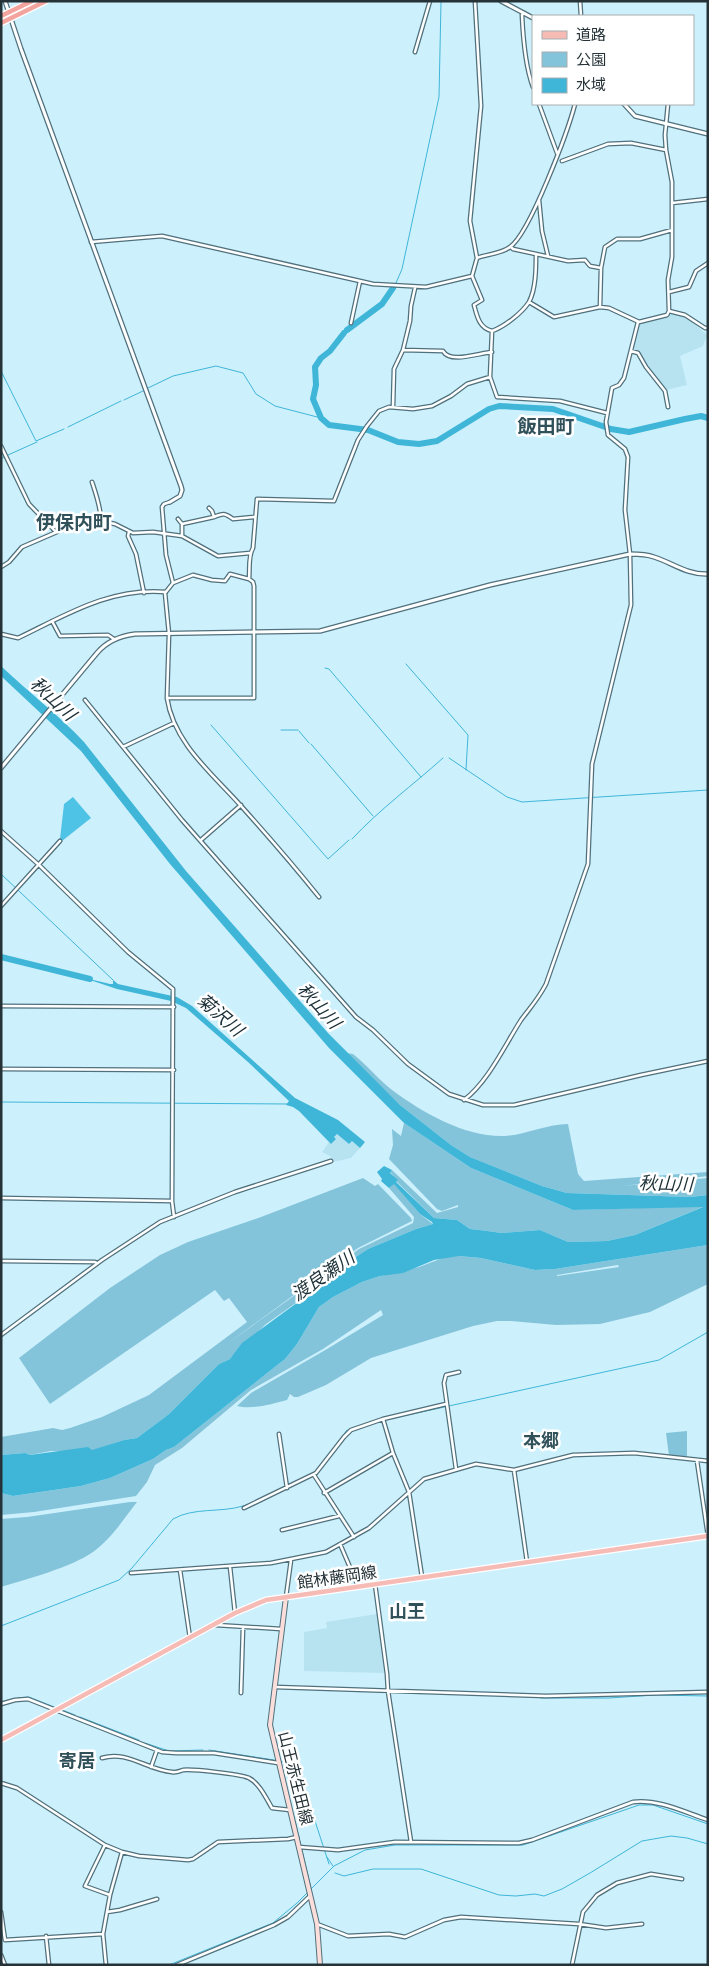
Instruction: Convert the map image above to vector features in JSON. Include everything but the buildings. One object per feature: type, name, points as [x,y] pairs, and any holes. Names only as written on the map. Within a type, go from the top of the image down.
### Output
[{"type":"highway","points":[[1,16],[32,1]]},
{"type":"highway","points":[[1,23],[46,1]]},
{"type":"main road","name":"館林藤岡線","points":[[1,1740],[235,1613],[257,1603],[358,1586],[708,1536]]},
{"type":"main road","name":"山王赤生田線","points":[[286,1597],[270,1725],[311,1895],[317,1924],[320,1965]]},
{"type":"street","points":[[5,1],[181,488],[178,498],[164,504],[162,507],[166,555],[173,583]]},
{"type":"street","points":[[415,52],[430,1]]},
{"type":"street","points":[[474,1],[481,106],[470,221],[477,258],[472,276],[482,300],[474,305],[476,312],[481,324],[492,331]]},
{"type":"street","points":[[501,1],[532,17]]},
{"type":"street","points":[[580,1],[581,15]]},
{"type":"street","points":[[524,13],[522,15],[523,32],[532,83]]},
{"type":"street","points":[[539,105],[557,153]]},
{"type":"street","points":[[477,258],[511,247],[527,224],[575,105]]},
{"type":"street","points":[[625,105],[635,116],[708,134]]},
{"type":"street","points":[[668,105],[666,150],[672,182],[669,312]]},
{"type":"street","points":[[562,161],[608,144],[631,143],[666,150]]},
{"type":"street","points":[[538,199],[542,231],[548,256]]},
{"type":"street","points":[[672,203],[708,199]]},
{"type":"street","points":[[600,307],[601,268],[605,247],[617,239],[640,239],[672,230]]},
{"type":"street","points":[[91,242],[162,236],[373,284],[415,288],[472,276]]},
{"type":"street","points":[[511,247],[568,261],[585,260],[590,266],[601,268]]},
{"type":"street","points":[[492,331],[503,327],[529,302],[536,270],[536,254]]},
{"type":"street","points":[[668,292],[689,287],[696,270],[708,263]]},
{"type":"street","points":[[351,323],[360,281]]},
{"type":"street","points":[[393,406],[394,369],[403,350],[415,288]]},
{"type":"street","points":[[529,302],[554,317],[600,307],[609,308],[638,322],[666,315],[669,312],[685,315],[708,328]]},
{"type":"street","points":[[464,1100],[492,1067],[523,1017],[538,1000],[546,984],[588,864],[594,748],[632,605],[630,554],[625,510],[628,457],[625,449],[606,432],[606,422],[612,388],[619,385],[624,378],[638,322]]},
{"type":"street","points":[[492,331],[490,377],[497,397],[560,401],[607,413]]},
{"type":"street","points":[[403,350],[443,351],[445,355],[452,358],[492,352]]},
{"type":"street","points":[[631,351],[638,352],[646,367],[665,391],[668,407]]},
{"type":"street","points":[[248,579],[251,564],[250,554],[253,548],[257,499],[334,501],[363,432],[379,412],[393,406],[413,410],[432,406],[451,396],[467,384],[490,377]]},
{"type":"street","points":[[1,446],[29,504],[56,532]]},
{"type":"street","points":[[92,482],[100,507],[101,521]]},
{"type":"street","points":[[208,508],[212,511],[214,517]]},
{"type":"street","points":[[182,524],[221,514],[227,514],[232,519],[255,516]]},
{"type":"street","points":[[178,519],[182,524],[182,536]]},
{"type":"street","points":[[1,567],[9,562],[22,547],[85,520],[115,524],[129,532],[165,533],[182,536],[218,556],[250,554]]},
{"type":"street","points":[[129,532],[128,536],[136,554],[144,593]]},
{"type":"street","points":[[1,768],[100,649],[114,640],[128,635],[254,634],[332,629],[490,585],[630,554],[643,554],[655,557],[686,572],[708,574]]},
{"type":"street","points":[[167,698],[254,698],[253,582],[230,574],[225,581],[192,575],[173,583],[166,592],[169,634],[167,698],[179,734],[319,897]]},
{"type":"street","points":[[1,634],[18,638],[87,604],[104,598],[166,592]]},
{"type":"street","points":[[52,621],[60,636],[108,635],[114,640]]},
{"type":"street","points":[[85,700],[157,791],[356,1017],[373,1030],[408,1064],[448,1094],[483,1104],[514,1105],[641,1074],[708,1061]]},
{"type":"street","points":[[123,747],[174,723]]},
{"type":"street","points":[[200,840],[240,805]]},
{"type":"street","points":[[1,831],[39,864],[128,952],[170,985],[174,992],[172,1200],[174,1217]]},
{"type":"street","points":[[1,906],[60,841]]},
{"type":"street","points":[[1,1006],[174,1006]]},
{"type":"street","points":[[1,1069],[174,1070]]},
{"type":"street","points":[[1,1335],[153,1226],[235,1192],[332,1161]]},
{"type":"street","points":[[1,1198],[172,1200]]},
{"type":"street","points":[[1,1262],[95,1262],[98,1264]]},
{"type":"street","points":[[456,1469],[444,1384],[446,1375],[459,1372]]},
{"type":"street","points":[[244,1508],[314,1475],[321,1469],[349,1431],[383,1419],[446,1404]]},
{"type":"street","points":[[383,1419],[393,1453],[410,1492],[422,1577]]},
{"type":"street","points":[[279,1434],[287,1488]]},
{"type":"street","points":[[324,1493],[393,1453]]},
{"type":"street","points":[[131,1574],[230,1567],[291,1560],[326,1552],[378,1521],[424,1479],[480,1464],[514,1470],[577,1454],[634,1453],[708,1460]]},
{"type":"street","points":[[697,1460],[708,1536]]},
{"type":"street","points":[[514,1470],[527,1562]]},
{"type":"street","points":[[314,1475],[354,1537]]},
{"type":"street","points":[[282,1530],[339,1516]]},
{"type":"street","points":[[340,1544],[358,1586]]},
{"type":"street","points":[[286,1597],[291,1560]]},
{"type":"street","points":[[230,1567],[235,1613]]},
{"type":"street","points":[[180,1570],[190,1638]]},
{"type":"street","points":[[375,1584],[388,1674],[388,1690],[411,1842]]},
{"type":"street","points":[[214,1625],[281,1629]]},
{"type":"street","points":[[241,1694],[243,1626]]},
{"type":"street","points":[[274,1687],[546,1696],[708,1692]]},
{"type":"street","points":[[1,1704],[28,1699],[167,1753],[214,1753],[278,1763]]},
{"type":"street","points":[[151,1768],[156,1750]]},
{"type":"street","points":[[102,1758],[114,1755],[133,1759],[151,1768],[173,1773],[184,1770],[203,1771],[248,1778],[260,1787],[272,1808],[290,1810]]},
{"type":"street","points":[[1,1783],[17,1788],[105,1845],[138,1856],[188,1860],[218,1842],[288,1839],[297,1836]]},
{"type":"street","points":[[300,1847],[350,1849],[382,1842],[519,1842],[537,1838],[638,1802],[658,1802],[708,1820]]},
{"type":"street","points":[[105,1845],[85,1886],[110,1895]]},
{"type":"street","points":[[106,1965],[103,1934],[110,1895],[122,1852]]},
{"type":"street","points":[[572,1965],[579,1924],[583,1912],[590,1902],[617,1883],[651,1874],[682,1879]]},
{"type":"street","points":[[176,1965],[274,1925],[288,1917],[311,1895]]},
{"type":"street","points":[[107,1912],[157,1899]]},
{"type":"street","points":[[1,1912],[3,1941],[46,1936],[74,1937],[103,1934]]},
{"type":"street","points":[[317,1924],[348,1936],[389,1934],[405,1938],[444,1920],[461,1917],[579,1924],[606,1928],[642,1924]]},
{"type":"street","points":[[46,1936],[49,1965]]},
{"type":"street","points":[[1,1955],[5,1965]]},
{"type":"shaded area","points":[[670,313],[685,316],[707,335],[703,346],[680,356],[687,385],[666,390],[648,367],[639,351],[633,350],[640,323],[668,317]]},
{"type":"shaded area","points":[[73,797],[91,818],[62,841],[60,839],[64,804]]},
{"type":"shaded area","points":[[337,1134],[349,1144],[352,1141],[360,1148],[351,1158],[333,1162],[330,1156],[322,1152],[329,1142],[331,1144],[336,1139],[334,1137]]},
{"type":"shaded area","points":[[377,1614],[385,1673],[304,1671],[304,1632],[327,1628],[326,1622]]},
{"type":"green space","points":[[346,1053],[353,1054],[404,1099],[431,1115],[460,1128],[489,1135],[504,1136],[568,1124],[578,1174],[584,1181],[708,1172],[708,1176],[623,1186],[708,1178],[708,1195],[690,1197],[567,1193],[542,1186],[470,1157],[451,1145],[400,1105]]},
{"type":"green space","points":[[404,1123],[471,1168],[573,1210],[705,1206],[635,1235],[607,1241],[568,1242],[540,1230],[502,1233],[470,1229],[457,1220],[434,1218],[396,1181],[390,1172],[392,1170],[437,1213],[458,1207],[458,1205],[442,1211],[437,1209],[389,1159],[393,1145],[392,1129],[401,1136]]},
{"type":"green space","points":[[363,1178],[375,1186],[378,1184],[412,1221],[358,1248],[227,1344],[359,1249],[413,1223],[414,1217],[389,1188],[394,1183],[420,1214],[433,1224],[368,1249],[351,1260],[320,1286],[266,1324],[230,1359],[219,1364],[169,1414],[137,1438],[124,1440],[91,1451],[51,1451],[30,1455],[25,1453],[1,1455],[1,1437],[53,1428],[62,1430],[70,1428],[102,1417],[149,1395],[247,1322],[229,1298],[224,1301],[215,1290],[50,1404],[19,1358],[110,1288],[160,1255],[188,1242],[261,1217]]},
{"type":"green space","points":[[708,1245],[708,1284],[650,1312],[600,1324],[556,1325],[497,1321],[473,1326],[371,1358],[326,1385],[298,1397],[290,1394],[287,1400],[269,1405],[255,1407],[237,1406],[251,1393],[383,1315],[381,1310],[323,1349],[251,1390],[182,1448],[155,1465],[147,1482],[136,1496],[34,1512],[1,1515],[1,1493],[13,1496],[81,1486],[110,1478],[153,1459],[174,1447],[285,1359],[297,1344],[319,1307],[333,1297],[362,1282],[419,1267],[448,1256],[481,1258],[535,1270],[555,1269]],"holes":[[[618,1265],[619,1267],[557,1276]]]},
{"type":"green space","points":[[687,1431],[687,1458],[669,1456],[666,1433]]},
{"type":"green space","points":[[137,1502],[111,1535],[93,1552],[74,1562],[36,1577],[1,1587],[1,1519]]},
{"type":"water","points":[[1,666],[84,742],[186,871],[328,1033],[400,1105],[451,1145],[470,1157],[542,1186],[567,1193],[690,1197],[708,1195],[708,1245],[555,1269],[535,1270],[481,1258],[459,1256],[434,1260],[403,1273],[380,1276],[362,1282],[333,1297],[319,1307],[297,1344],[285,1359],[174,1447],[153,1459],[110,1478],[81,1486],[13,1496],[1,1493],[1,1455],[25,1453],[30,1455],[88,1447],[92,1450],[137,1438],[169,1414],[219,1364],[230,1359],[242,1343],[320,1286],[351,1260],[368,1249],[433,1224],[420,1214],[394,1184],[389,1188],[381,1181],[382,1179],[377,1172],[384,1166],[392,1170],[390,1173],[398,1180],[396,1182],[434,1218],[457,1220],[470,1229],[502,1233],[540,1230],[568,1242],[607,1241],[635,1235],[703,1207],[573,1210],[471,1168],[404,1123],[329,1048],[170,864],[81,751],[1,676]]},
{"type":"water","points":[[81,977],[110,984],[113,984],[113,980],[118,984],[177,997],[192,1006],[295,1098],[338,1120],[365,1142],[360,1148],[352,1141],[349,1144],[337,1134],[334,1137],[336,1139],[331,1144],[299,1111],[286,1105],[289,1101],[248,1062],[186,1008],[171,1001],[117,989]]},
{"type":"waterway","points":[[396,283],[402,269],[439,97],[441,2]]},
{"type":"waterway","points":[[347,330],[382,304],[393,288]]},
{"type":"waterway","points":[[344,333],[315,367],[316,385],[313,399],[321,418],[329,425],[368,430],[398,442],[419,444],[437,441],[489,409],[499,406],[553,409],[611,429],[629,432],[701,416],[708,418]]},
{"type":"waterway","points":[[148,388],[173,376],[216,366],[243,373],[256,394],[275,406],[321,418]]},
{"type":"waterway","points":[[1,371],[36,441],[64,429]]},
{"type":"waterway","points":[[124,400],[143,391]]},
{"type":"waterway","points":[[68,427],[121,401]]},
{"type":"waterway","points":[[8,455],[37,442]]},
{"type":"waterway","points":[[406,664],[468,735],[466,770]]},
{"type":"waterway","points":[[325,668],[329,669],[421,777]]},
{"type":"waterway","points":[[211,725],[328,859],[349,840]]},
{"type":"waterway","points":[[281,730],[298,730]]},
{"type":"waterway","points":[[299,731],[309,743]]},
{"type":"waterway","points":[[311,744],[373,816]]},
{"type":"waterway","points":[[352,839],[385,807],[443,758]]},
{"type":"waterway","points":[[449,758],[507,797],[522,802],[708,790]]},
{"type":"waterway","points":[[1,874],[113,980]]},
{"type":"waterway","name":"菊沢川","points":[[1,957],[90,979]]},
{"type":"waterway","points":[[1,1102],[288,1104]]},
{"type":"waterway","points":[[394,1418],[659,1360],[708,1332]]},
{"type":"waterway","points":[[353,1431],[364,1427]]},
{"type":"waterway","points":[[331,1452],[347,1430]]},
{"type":"waterway","points":[[1,1626],[119,1580],[132,1568],[173,1519],[181,1515],[198,1511],[243,1506],[285,1486]]},
{"type":"waterway","points":[[541,1698],[609,1698],[655,1695],[708,1696]]},
{"type":"waterway","points":[[18,1698],[29,1697],[54,1707]]},
{"type":"waterway","points":[[1,1702],[12,1699]]},
{"type":"waterway","points":[[62,1710],[75,1715]]},
{"type":"waterway","points":[[80,1717],[139,1740]]},
{"type":"waterway","points":[[145,1743],[169,1751],[203,1750]]},
{"type":"waterway","points":[[209,1750],[274,1760]]},
{"type":"waterway","points":[[281,1761],[293,1767],[301,1778],[329,1864]]},
{"type":"waterway","points":[[169,1965],[273,1923],[297,1903],[334,1866],[365,1850],[395,1845],[523,1845],[639,1805],[653,1805],[708,1824]]},
{"type":"waterway","points":[[294,1817],[311,1888]]},
{"type":"waterway","points":[[335,1873],[344,1876],[373,1869],[421,1869],[499,1895],[535,1894],[544,1896],[562,1889],[642,1841],[671,1836],[708,1844]]},
{"type":"waterway","points":[[327,1857],[333,1866]]},
{"type":"district","name":"飯田町","points":[[546,426]]},
{"type":"district","name":"伊保内町","points":[[74,522]]},
{"type":"district","name":"本郷","points":[[541,1441]]},
{"type":"district","name":"山王","points":[[407,1612]]},
{"type":"district","name":"寄居","points":[[77,1761]]},
{"type":"water label","name":"秋山川","points":[[53,699]]},
{"type":"water label","name":"秋山川","points":[[319,1006]]},
{"type":"water label","name":"秋山川","points":[[666,1184]]},
{"type":"water label","name":"渡良瀬川","points":[[323,1276]]}]
